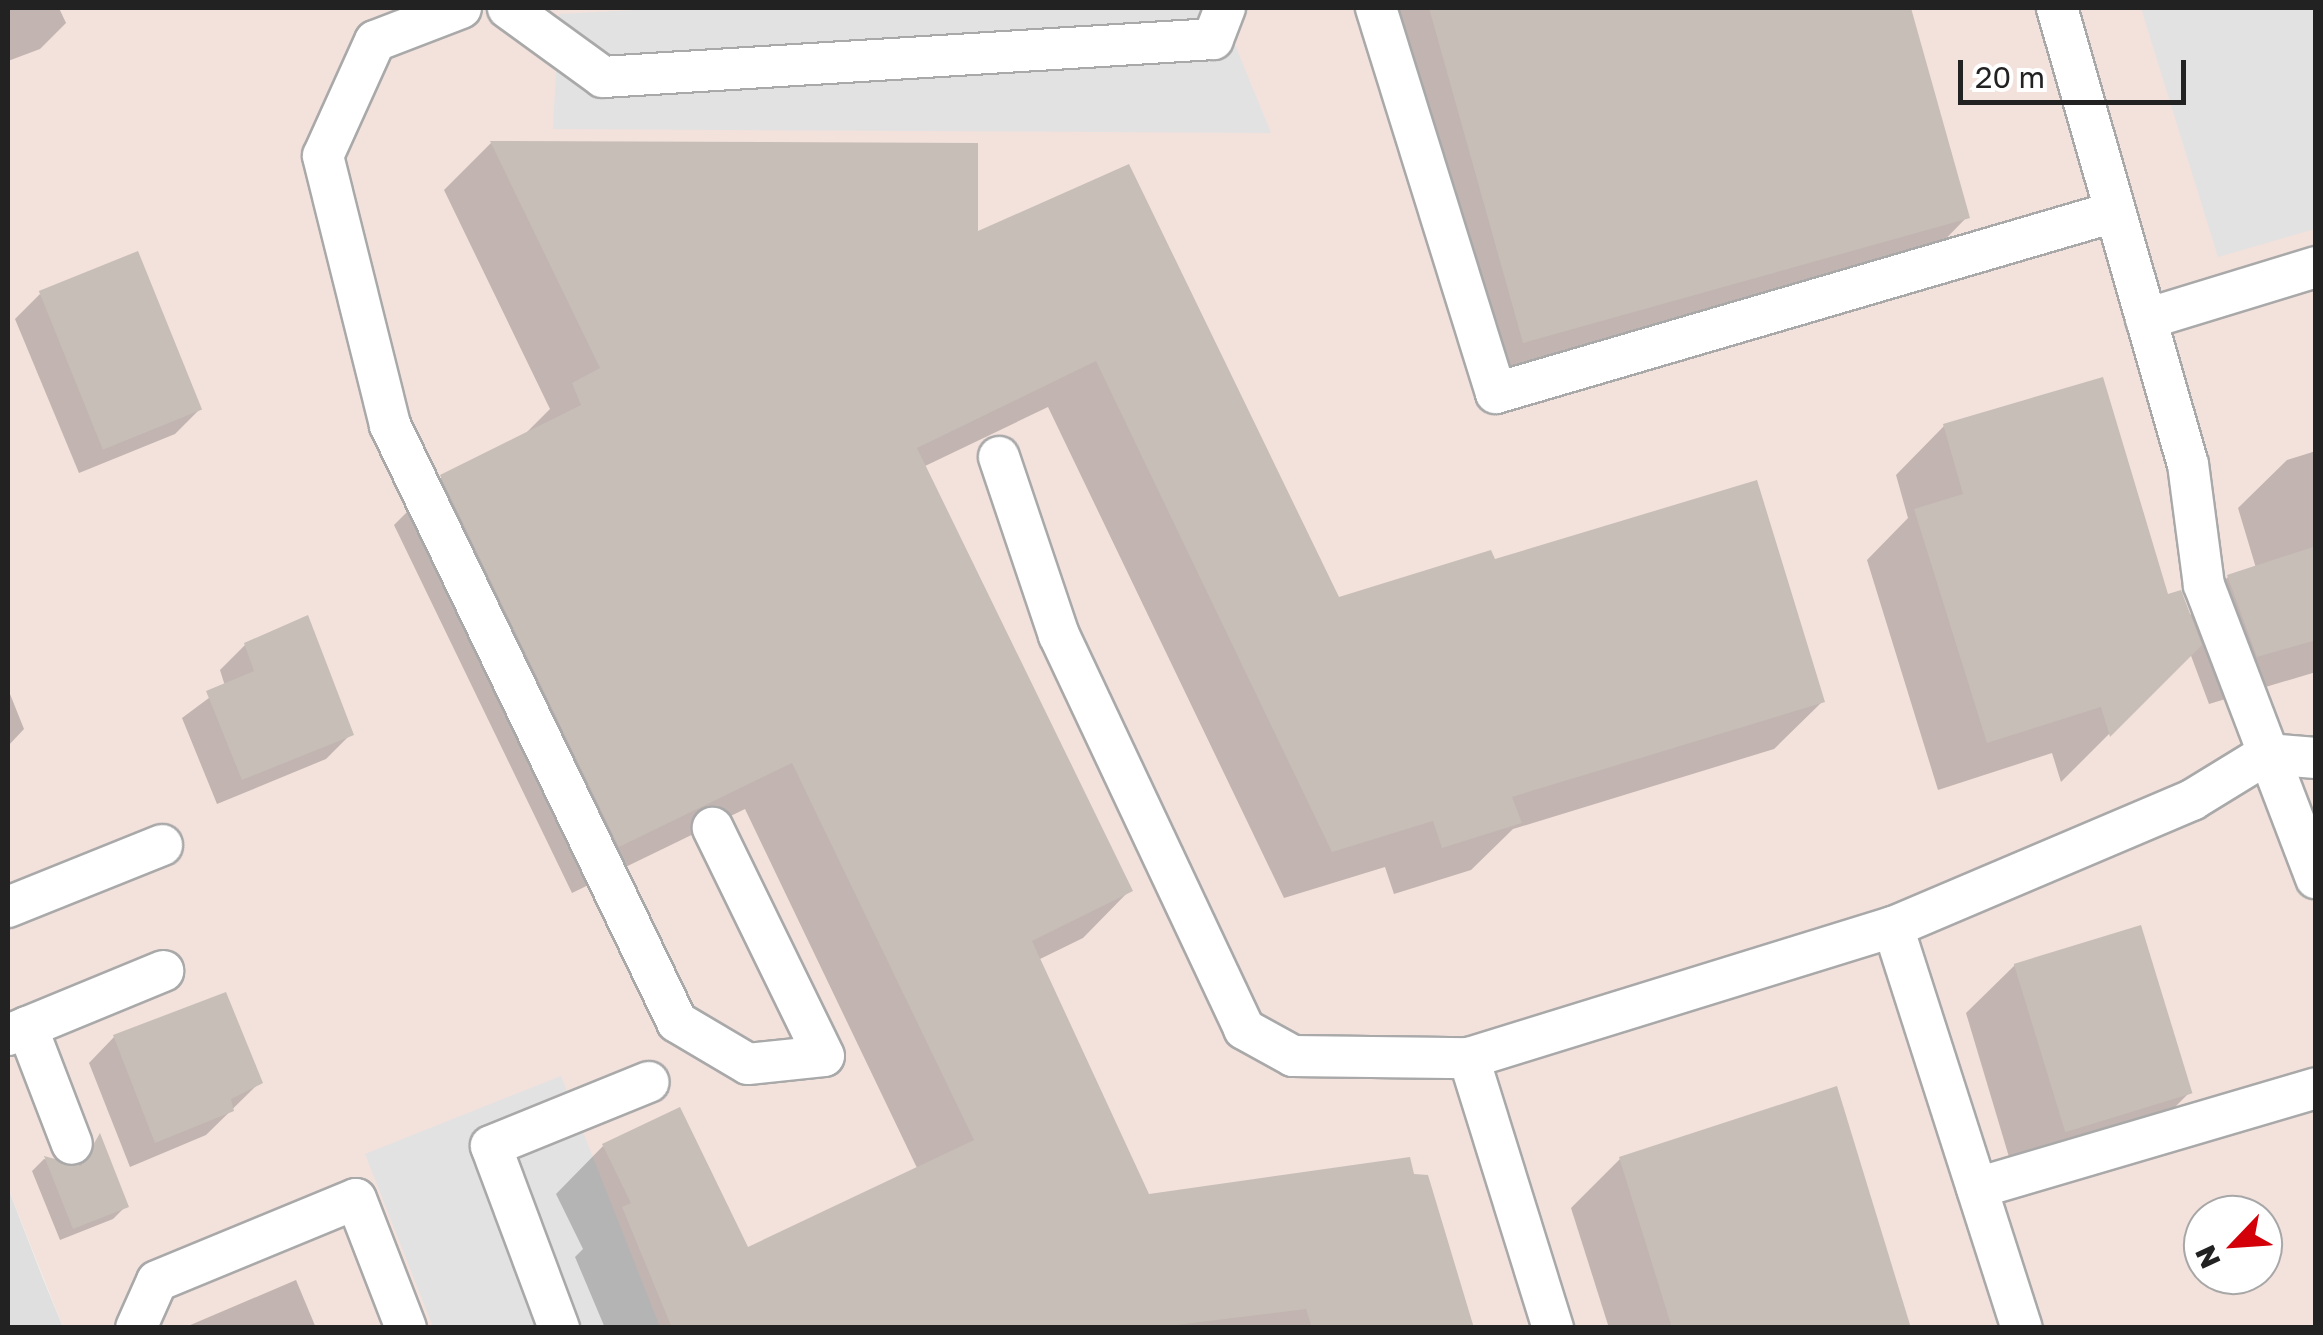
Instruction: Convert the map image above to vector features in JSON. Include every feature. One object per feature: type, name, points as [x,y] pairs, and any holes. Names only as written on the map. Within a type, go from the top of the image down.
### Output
[{"type":"lane","points":[[461,8],[374,41],[323,156],[390,425],[677,1022],[748,1064],[824,1056],[714,828]]},
{"type":"lane","points":[[508,8],[603,77],[1213,39],[1225,8]]},
{"type":"lane","points":[[1376,8],[1496,394],[2114,212]]},
{"type":"lane","points":[[2057,8],[2188,464],[2204,585],[2316,878]]},
{"type":"lane","points":[[2146,319],[2316,267]]},
{"type":"lane","points":[[1000,457],[1059,635],[1244,1029],[1293,1056],[1469,1058],[1893,926],[2192,800],[2267,754],[2316,730]]},
{"type":"lane","points":[[2267,754],[2316,758]]},
{"type":"lane","points":[[8,907],[162,846]]},
{"type":"lane","points":[[1893,926],[2022,1328]]},
{"type":"lane","points":[[72,1144],[17,1031],[163,971]]},
{"type":"lane","points":[[1469,1058],[1553,1328]]},
{"type":"lane","points":[[559,1328],[491,1146],[648,1082]]},
{"type":"lane","points":[[1977,1188],[2316,1088]]},
{"type":"lane","points":[[136,1328],[157,1282],[356,1199],[406,1328]]},
{"type":"shaded area","points":[[8,8],[2315,8],[2315,1327],[63,1327],[8,1188]]},
{"type":"shaded area","points":[[674,8],[1220,8],[1271,133],[553,129],[559,14]]},
{"type":"shaded area","points":[[2141,8],[2315,8],[2315,229],[2218,257]]},
{"type":"shaded area","points":[[561,1076],[660,1327],[433,1327],[365,1154]]},
{"type":"shaded area","points":[[8,1188],[43,1279],[63,1327],[8,1327]]},
{"type":"building","points":[[1429,8],[1911,8],[1970,218],[1523,343]]},
{"type":"building","points":[[490,141],[978,143],[978,231],[1129,164],[1339,597],[1491,550],[1495,559],[1757,480],[1825,702],[1512,797],[1522,823],[1442,848],[1433,821],[1332,852],[1096,361],[917,448],[1133,891],[1032,941],[1149,1194],[1410,1157],[1414,1174],[1428,1175],[1474,1328],[1312,1328],[1306,1309],[1152,1328],[672,1328],[622,1207],[631,1203],[602,1144],[680,1107],[748,1247],[974,1140],[792,763],[619,847],[440,475],[581,405],[572,383],[600,368]]},
{"type":"building","points":[[138,251],[202,410],[103,450],[39,291]]},
{"type":"building","points":[[2103,377],[2168,594],[2181,590],[2202,645],[2110,737],[2101,707],[1987,743],[1914,509],[1963,494],[1943,424]]},
{"type":"building","points":[[2316,546],[2316,640],[2257,657],[2227,575]]},
{"type":"building","points":[[308,615],[354,735],[242,780],[206,691],[254,671],[244,643]]},
{"type":"building","points":[[2141,925],[2192,1093],[2065,1132],[2014,964]]},
{"type":"building","points":[[226,992],[263,1083],[231,1099],[234,1111],[155,1143],[113,1035]]},
{"type":"building","points":[[1837,1086],[1911,1328],[1672,1328],[1619,1157]]},
{"type":"building","points":[[100,1133],[129,1207],[73,1229],[44,1156],[81,1166]]}]
